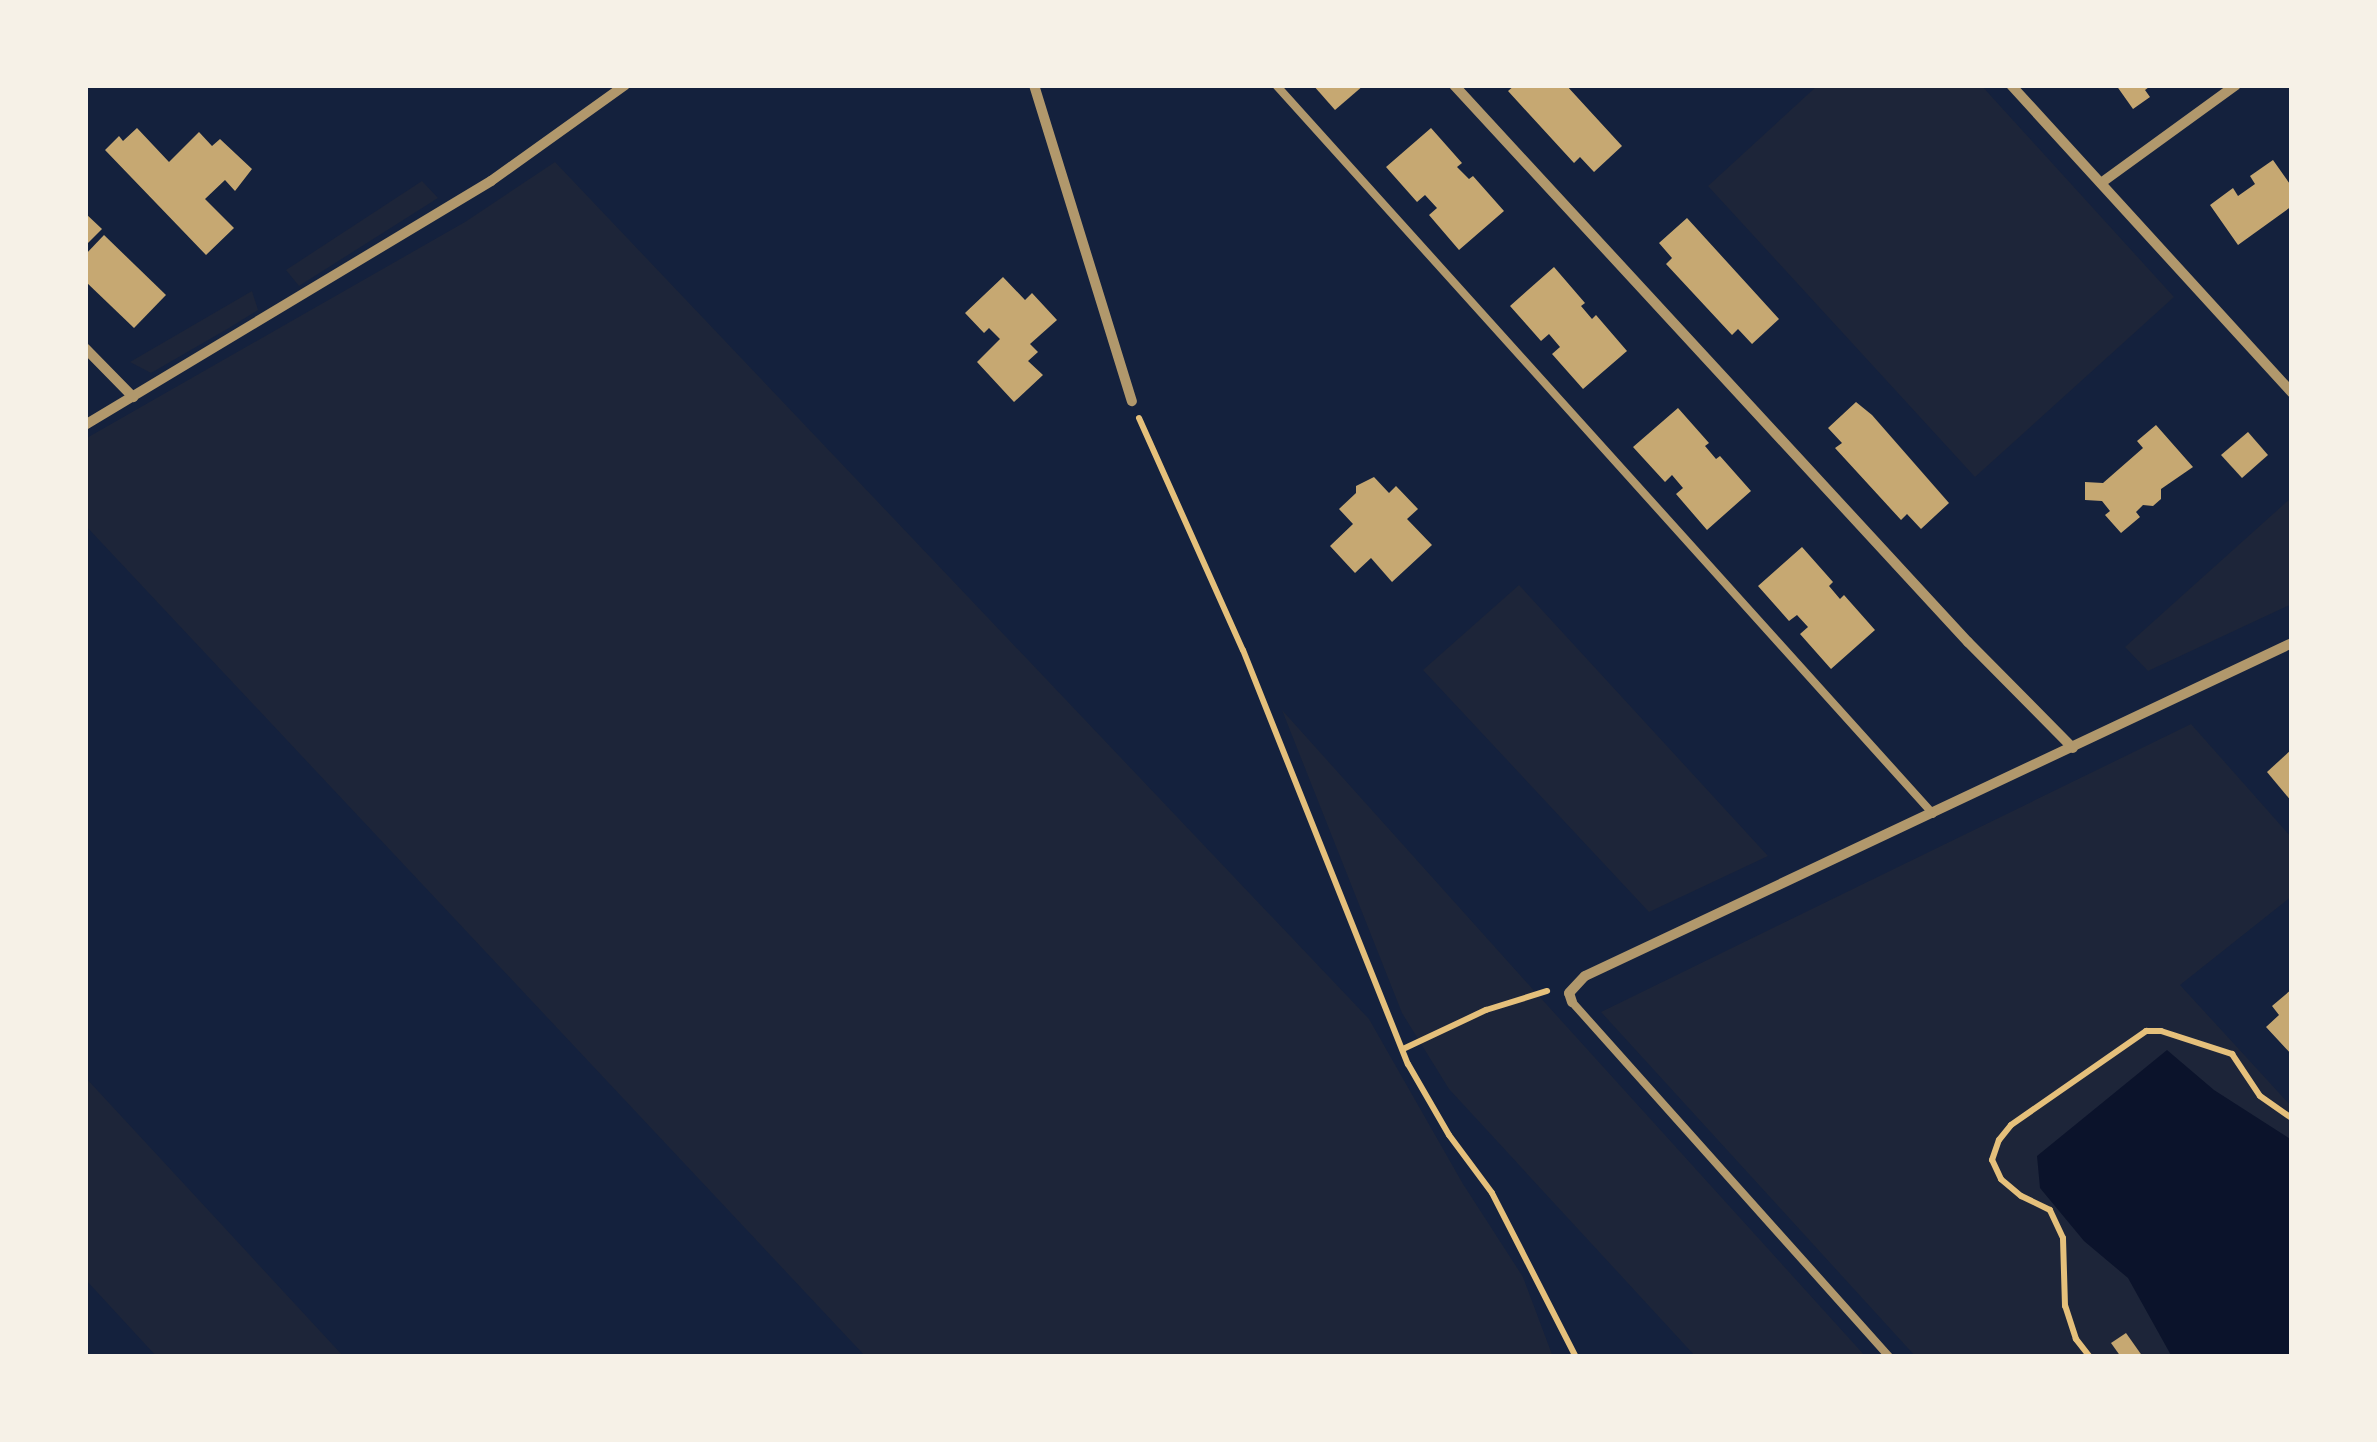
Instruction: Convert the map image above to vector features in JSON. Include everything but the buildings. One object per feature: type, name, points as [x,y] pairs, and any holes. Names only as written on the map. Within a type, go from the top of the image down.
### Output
[{"type":"street","points":[[85,425],[492,180],[625,85]]},
{"type":"street","points":[[1034,85],[1132,402]]},
{"type":"street","points":[[1454,85],[1968,642],[2073,748]]},
{"type":"street","points":[[2010,85],[2292,392]]},
{"type":"street","points":[[2101,182],[2236,85]]},
{"type":"street","points":[[85,348],[132,397]]},
{"type":"street","points":[[1572,1002],[1573,987],[1585,976],[2292,643]]},
{"type":"lane","points":[[1276,85],[1932,814]]},
{"type":"lane","points":[[1572,1002],[1889,1357]]},
{"type":"path","points":[[1132,402],[1243,650],[1403,1049],[1450,1135],[1492,1192],[1576,1357]]},
{"type":"path","points":[[1403,1049],[1486,1010],[1573,987]]},
{"type":"path","points":[[2090,1357],[2076,1339],[2065,1306],[2063,1238],[2050,1210],[2021,1196],[2000,1179],[1992,1160],[1999,1140],[2012,1125],[2146,1031],[2162,1031],[2232,1054],[2260,1096],[2292,1118]]},
{"type":"shaded area","points":[[1818,85],[1981,85],[2174,297],[1975,477],[1708,186]]},
{"type":"shaded area","points":[[555,162],[1369,1019],[1463,1184],[1523,1277],[1553,1357],[866,1357],[85,525],[85,439],[465,222]]},
{"type":"shaded area","points":[[422,181],[438,198],[299,286],[286,270]]},
{"type":"shaded area","points":[[252,291],[258,310],[229,328],[151,373],[130,362]]},
{"type":"shaded area","points":[[2292,497],[2292,604],[2148,671],[2125,647]]},
{"type":"shaded area","points":[[1519,585],[1768,856],[1649,912],[1423,670]]},
{"type":"shaded area","points":[[1282,710],[1866,1357],[1696,1357],[1449,1089],[1402,1013]]},
{"type":"shaded area","points":[[2191,724],[2292,838],[2292,896],[2180,985],[2292,1107],[2292,1357],[1916,1357],[1601,1012]]},
{"type":"shaded area","points":[[2167,1050],[2214,1090],[2292,1140],[2292,1354],[2288,1357],[2172,1357],[2128,1278],[2084,1241],[2040,1188],[2037,1156]]},
{"type":"shaded area","points":[[85,1077],[344,1357],[157,1357],[85,1279]]}]
